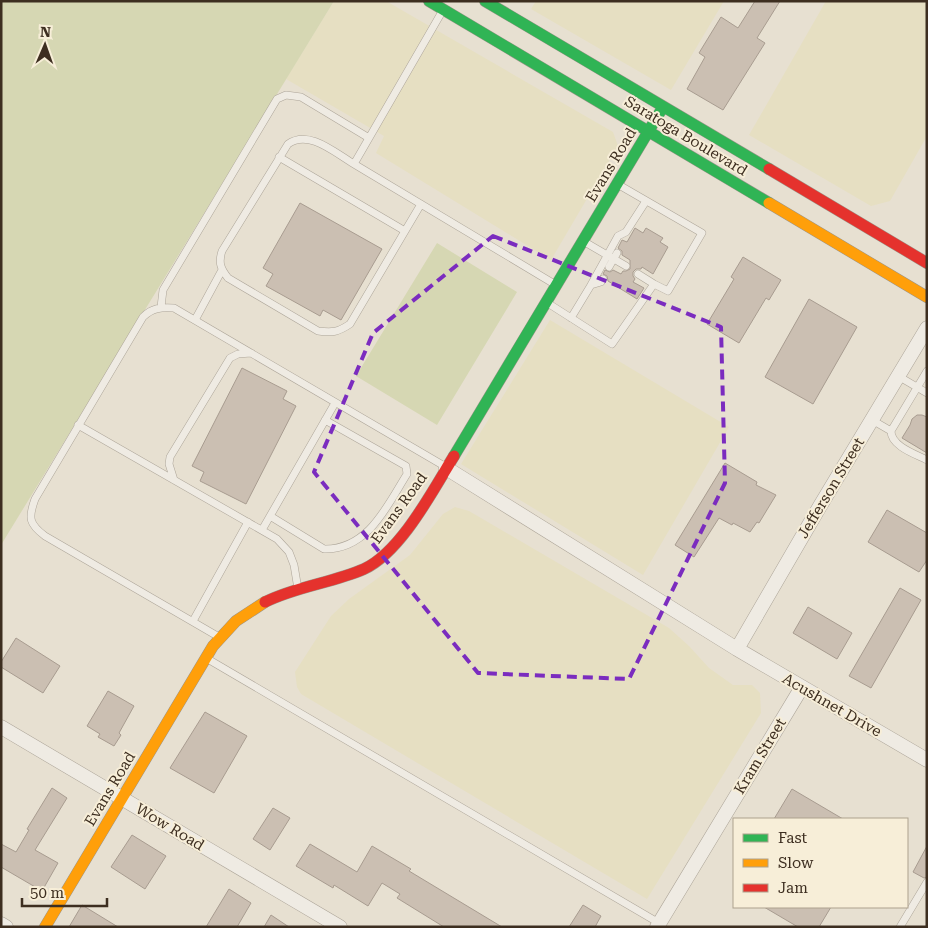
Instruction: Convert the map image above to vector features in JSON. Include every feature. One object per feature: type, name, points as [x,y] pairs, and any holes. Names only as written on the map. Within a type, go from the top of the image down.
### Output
[{"type":"main road","name":"Saratoga Boulevard","points":[[429,1],[927,297]]},
{"type":"main road","name":"Saratoga Boulevard","points":[[485,1],[927,263]]},
{"type":"main road","name":"Evans Road","points":[[45,927],[206,658],[226,629],[252,609],[286,593],[342,577],[376,562],[391,549],[434,489],[663,107]]},
{"type":"street","name":"Jefferson Street","points":[[737,649],[927,328]]},
{"type":"street","name":"Acushnet Drive","points":[[446,468],[737,649],[927,760]]},
{"type":"street","name":"Kram Street","points":[[658,925],[802,687]]},
{"type":"street","name":"Wow Road","points":[[1,727],[340,927]]},
{"type":"street","points":[[1,924],[6,927]]},
{"type":"lane","points":[[354,164],[444,10]]},
{"type":"lane","points":[[161,307],[163,290],[277,99],[286,95],[301,97],[369,138]]},
{"type":"lane","points":[[421,204],[350,324],[339,331],[318,331],[228,278],[218,260],[288,144],[294,140],[303,139],[313,140],[354,164],[421,204],[556,285]]},
{"type":"lane","points":[[279,157],[405,231]]},
{"type":"lane","points":[[617,184],[702,233],[668,291],[638,274]]},
{"type":"lane","points":[[624,241],[626,232],[646,201]]},
{"type":"lane","points":[[609,267],[618,236],[626,232]]},
{"type":"lane","points":[[583,240],[613,255],[626,266]]},
{"type":"lane","points":[[571,318],[591,285],[613,255]]},
{"type":"lane","points":[[195,320],[222,270]]},
{"type":"lane","points":[[591,285],[601,282],[603,278]]},
{"type":"lane","points":[[546,302],[612,344],[654,284]]},
{"type":"lane","points":[[219,637],[46,536],[35,528],[30,519],[34,499],[143,317],[149,311],[161,307],[174,308],[446,468]]},
{"type":"lane","points":[[174,480],[168,464],[170,457],[230,358],[238,354],[251,353]]},
{"type":"lane","points":[[927,372],[891,431],[891,437],[896,442],[927,460]]},
{"type":"lane","points":[[898,376],[927,393]]},
{"type":"lane","points":[[262,530],[335,403]]},
{"type":"lane","points":[[270,516],[324,549],[333,549],[349,544],[376,524],[407,474],[406,466],[325,420]]},
{"type":"lane","points":[[872,420],[891,431]]},
{"type":"lane","points":[[78,425],[277,539],[289,552],[294,565],[298,590]]},
{"type":"lane","points":[[193,621],[248,522]]},
{"type":"lane","points":[[206,658],[658,925]]},
{"type":"lane","points":[[900,927],[927,882]]},
{"type":"highlighted area","points":[[493,236],[721,327],[725,483],[629,679],[478,673],[314,472],[373,333]]},
{"type":"shaded area","points":[[334,1],[386,1],[613,132],[618,146],[551,260],[376,153],[384,136],[286,79]]},
{"type":"shaded area","points":[[536,1],[724,1],[671,90],[531,9]]},
{"type":"shaded area","points":[[826,1],[927,1],[927,136],[890,201],[871,206],[749,135]]},
{"type":"shaded area","points":[[550,320],[729,427],[643,575],[461,464]]},
{"type":"shaded area","points":[[455,507],[469,511],[669,628],[709,668],[733,685],[752,685],[760,693],[761,713],[647,899],[301,694],[297,687],[295,672],[331,616],[349,599],[410,555],[443,514]]},
{"type":"green space","points":[[1,1],[334,1],[1,545]]},
{"type":"green space","points":[[437,243],[517,292],[437,425],[356,376]]},
{"type":"building","points":[[755,1],[780,1],[757,38],[765,43],[723,110],[687,89],[705,57],[699,53],[721,17],[738,28]]},
{"type":"building","points":[[300,203],[382,249],[341,320],[323,310],[320,316],[266,286],[273,274],[263,268]]},
{"type":"building","points":[[635,228],[643,233],[646,228],[663,238],[660,242],[668,247],[653,274],[642,267],[633,272],[635,279],[633,282],[644,288],[637,299],[608,281],[607,276],[603,274],[605,270],[610,272],[613,270],[621,274],[623,271],[630,269],[630,260],[622,255],[622,251],[618,248],[622,240],[627,242]]},
{"type":"building","points":[[743,257],[781,280],[769,300],[766,298],[739,343],[707,324],[734,279],[731,277]]},
{"type":"building","points":[[809,299],[857,327],[813,404],[765,377]]},
{"type":"building","points":[[242,368],[287,391],[283,399],[296,406],[246,504],[200,481],[204,472],[192,466]]},
{"type":"building","points":[[917,415],[927,417],[927,453],[902,438],[912,419]]},
{"type":"building","points":[[725,463],[757,482],[756,485],[776,495],[759,523],[757,522],[750,532],[719,518],[694,557],[675,545]]},
{"type":"building","points":[[887,510],[927,533],[927,560],[919,572],[868,542]]},
{"type":"building","points":[[900,588],[921,600],[871,688],[849,676]]},
{"type":"building","points":[[808,607],[852,633],[837,659],[793,633]]},
{"type":"building","points":[[16,638],[60,666],[43,693],[1,667],[1,662]]},
{"type":"building","points":[[108,691],[134,706],[114,746],[98,737],[100,734],[87,726]]},
{"type":"building","points":[[205,712],[247,736],[214,793],[170,768]]},
{"type":"building","points":[[52,788],[67,798],[35,850],[58,863],[42,891],[1,867],[1,844],[16,852],[29,830],[27,829]]},
{"type":"building","points":[[792,789],[841,818],[775,818]]},
{"type":"building","points":[[273,808],[290,818],[270,850],[253,839]]},
{"type":"building","points":[[132,835],[166,856],[145,889],[111,867]]},
{"type":"building","points":[[310,844],[357,872],[372,846],[411,869],[409,871],[502,927],[444,927],[397,898],[400,894],[382,883],[368,906],[334,885],[333,888],[296,866]]},
{"type":"building","points":[[927,846],[927,877],[924,878],[913,872]]},
{"type":"building","points":[[229,889],[251,903],[237,927],[206,927]]},
{"type":"building","points":[[82,905],[118,927],[69,927]]},
{"type":"building","points":[[583,905],[601,916],[595,927],[569,927]]},
{"type":"building","points":[[766,908],[830,908],[819,927],[798,927]]},
{"type":"building","points":[[271,915],[289,927],[264,927]]},
{"type":"traffic: fast","points":[[429,1],[769,203]]},
{"type":"traffic: fast","points":[[485,1],[769,169]]},
{"type":"traffic: fast","points":[[454,456],[663,107]]},
{"type":"traffic: slow","points":[[769,203],[927,297]]},
{"type":"traffic: slow","points":[[45,927],[213,646],[236,621],[265,602]]},
{"type":"traffic: jam","points":[[769,169],[927,263]]},
{"type":"traffic: jam","points":[[265,602],[289,592],[352,574],[378,561],[391,549],[415,519],[454,456]]}]
